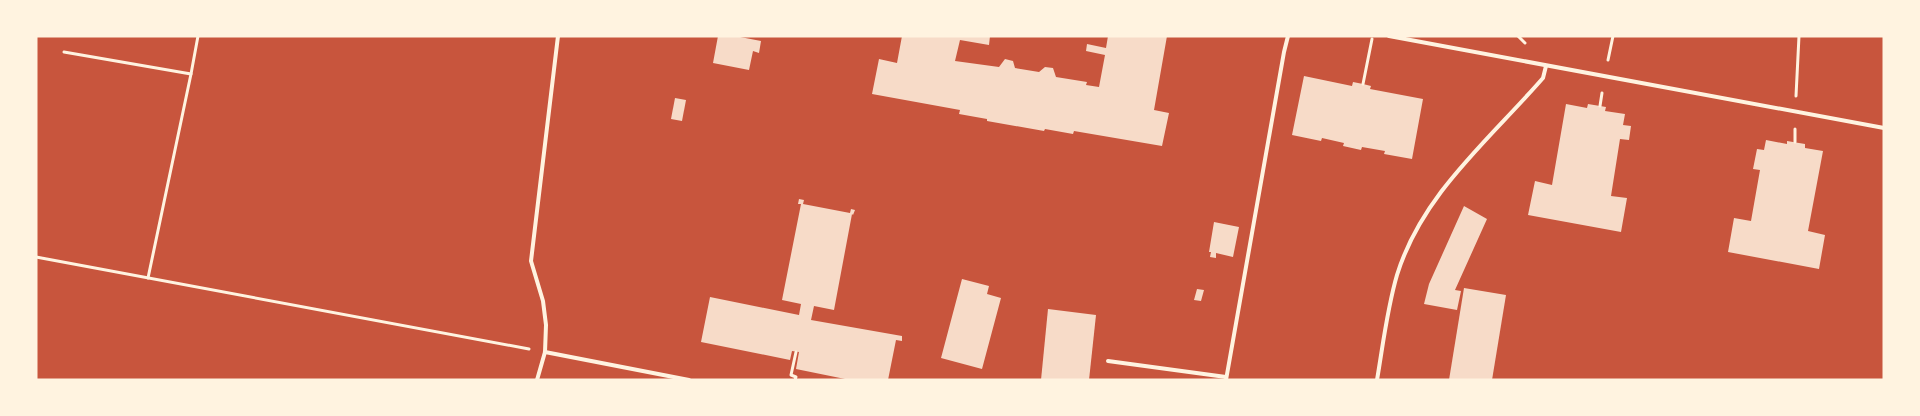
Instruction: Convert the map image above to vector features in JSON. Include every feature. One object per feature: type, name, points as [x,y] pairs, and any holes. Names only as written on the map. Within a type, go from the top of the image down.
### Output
[{"type":"lane","points":[[537,380],[545,352],[546,325],[543,301],[535,280],[531,260],[558,36]]},
{"type":"lane","points":[[1108,361],[1226,379],[1288,36]]},
{"type":"lane","points":[[1389,36],[1884,128]]},
{"type":"lane","points":[[1377,380],[1397,276],[1420,223],[1433,201],[1449,180],[1543,78],[1546,66]]},
{"type":"lane","points":[[545,352],[689,380]]},
{"type":"path","points":[[148,278],[198,36]]},
{"type":"path","points":[[1363,84],[1372,36]]},
{"type":"path","points":[[1795,142],[1800,36]]},
{"type":"path","points":[[64,52],[191,74]]},
{"type":"path","points":[[36,257],[545,352]]},
{"type":"path","points":[[795,380],[796,377],[790,375],[796,352]]},
{"type":"building","points":[[718,36],[735,36],[761,41],[759,53],[753,51],[749,70],[713,63]]},
{"type":"building","points":[[902,36],[990,36],[989,45],[960,40],[955,61],[999,67],[1005,59],[1013,61],[1015,68],[1039,72],[1045,67],[1053,68],[1056,77],[1087,82],[1086,85],[1099,87],[1105,55],[1086,51],[1087,44],[1106,48],[1108,36],[1167,36],[1154,110],[1169,113],[1162,146],[1074,131],[1073,134],[1045,129],[1044,131],[987,121],[987,119],[959,114],[960,110],[872,94],[879,59],[897,63]]},
{"type":"building","points":[[1304,76],[1352,86],[1353,82],[1371,86],[1370,89],[1423,99],[1412,159],[1384,154],[1385,151],[1362,147],[1361,150],[1343,146],[1344,143],[1322,138],[1321,141],[1292,135]]},
{"type":"building","points":[[675,98],[686,100],[682,121],[671,119]]},
{"type":"building","points":[[1566,104],[1587,108],[1588,104],[1606,107],[1605,111],[1625,114],[1623,125],[1631,126],[1629,140],[1620,139],[1611,196],[1627,198],[1621,232],[1528,215],[1535,181],[1552,185]]},
{"type":"building","points":[[1766,140],[1787,144],[1787,141],[1805,144],[1805,148],[1823,151],[1808,231],[1825,235],[1819,269],[1728,252],[1734,218],[1751,221],[1760,170],[1753,169],[1757,149],[1764,150]]},
{"type":"building","points":[[799,199],[804,200],[803,204],[850,213],[851,209],[855,210],[852,214],[834,310],[814,306],[811,320],[902,336],[902,341],[896,340],[888,380],[850,380],[796,369],[799,352],[792,351],[790,360],[701,342],[710,297],[799,315],[801,304],[782,300],[801,204],[798,204]]},
{"type":"building","points":[[1464,206],[1487,219],[1455,290],[1461,291],[1457,310],[1424,304],[1429,284]]},
{"type":"building","points":[[1214,222],[1239,227],[1233,257],[1216,253],[1216,258],[1210,257],[1211,252],[1209,252]]},
{"type":"building","points":[[962,279],[989,286],[987,294],[1001,298],[982,369],[941,358]]},
{"type":"building","points":[[1464,288],[1506,295],[1492,380],[1449,380]]},
{"type":"building","points":[[1197,289],[1204,290],[1201,301],[1194,300]]},
{"type":"building","points":[[1048,309],[1096,315],[1089,380],[1041,380]]}]
